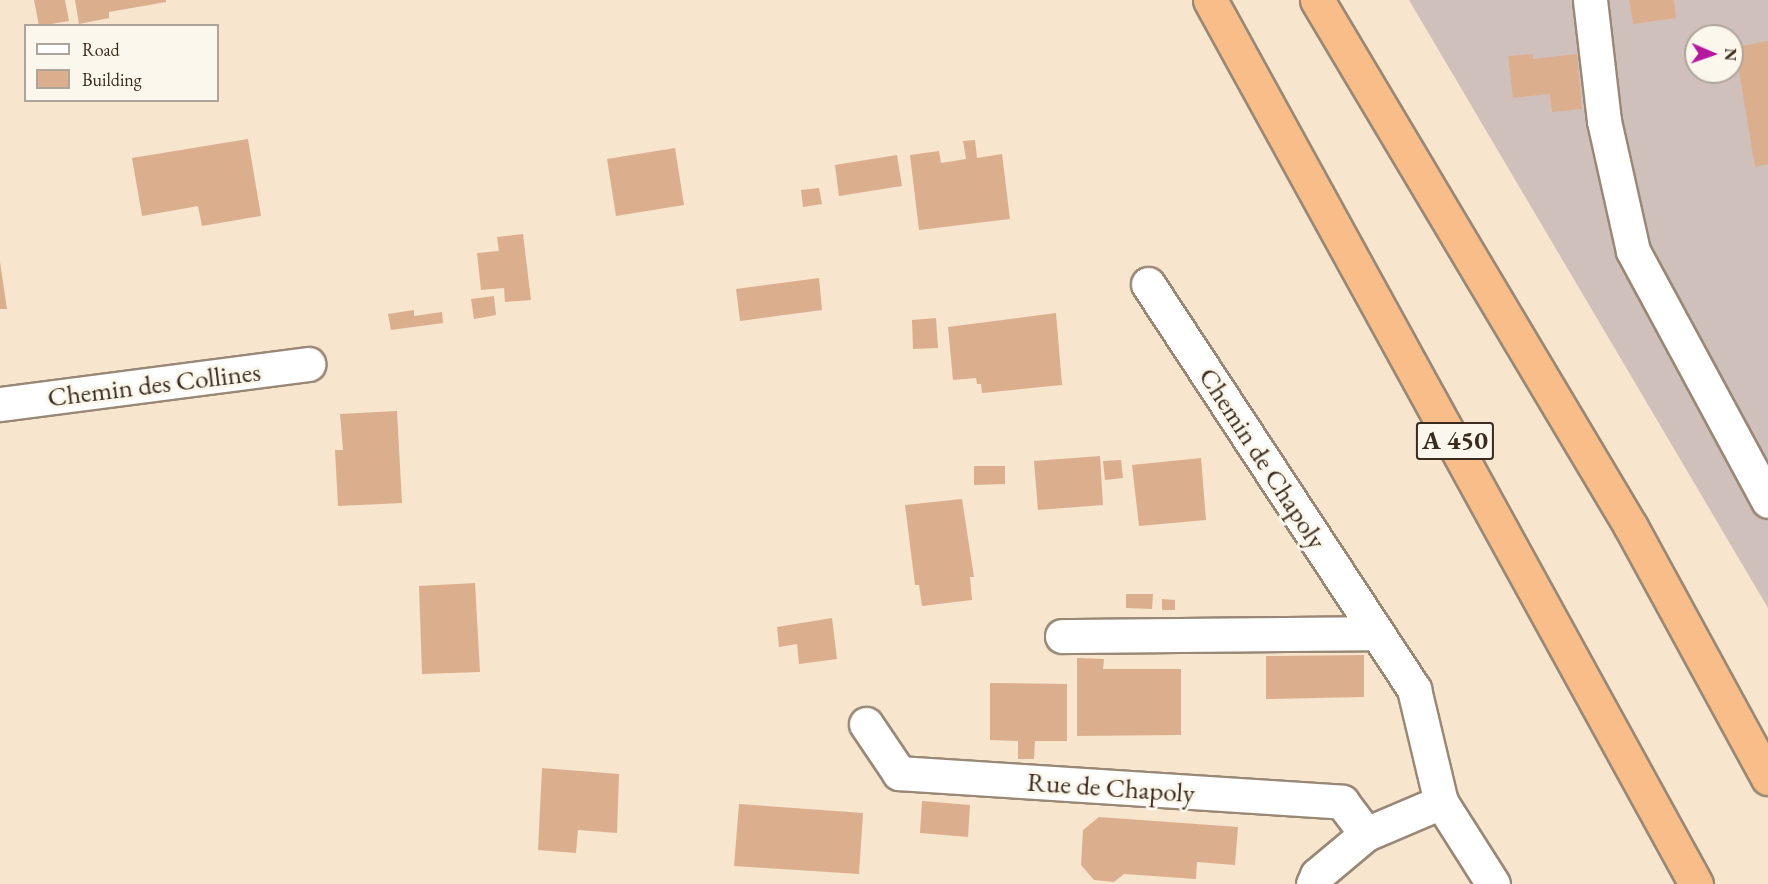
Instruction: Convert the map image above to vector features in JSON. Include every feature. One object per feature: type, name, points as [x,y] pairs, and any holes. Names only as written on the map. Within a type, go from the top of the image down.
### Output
[{"type":"highway","name":"A 450","points":[[1210,0],[1696,884]]},
{"type":"highway","points":[[1317,0],[1631,526],[1768,778]]},
{"type":"street","points":[[1590,0],[1604,121],[1633,251],[1768,501]]},
{"type":"street","name":"Chemin de Chapoly","points":[[1148,284],[1377,633]]},
{"type":"street","name":"Chemin des Collines","points":[[0,404],[308,364]]},
{"type":"street","points":[[1062,636],[1377,633],[1414,689],[1441,802],[1493,884]]},
{"type":"street","name":"Rue de Chapoly","points":[[866,724],[899,773],[1342,802],[1366,834]]},
{"type":"street","points":[[1312,884],[1317,875],[1366,834],[1441,802]]},
{"type":"shaded area","points":[[1409,0],[1768,0],[1768,608]]},
{"type":"building","points":[[34,0],[65,0],[69,21],[39,24]]},
{"type":"building","points":[[75,0],[166,0],[166,2],[109,12],[109,18],[79,24]]},
{"type":"building","points":[[1629,0],[1674,0],[1676,18],[1633,24]]},
{"type":"building","points":[[1768,41],[1768,164],[1755,167],[1741,84],[1744,84],[1744,45]]},
{"type":"building","points":[[1533,54],[1533,59],[1577,54],[1582,109],[1552,112],[1550,94],[1513,98],[1508,56]]},
{"type":"building","points":[[248,139],[261,216],[202,226],[198,206],[142,216],[132,158]]},
{"type":"building","points":[[975,140],[977,158],[1002,154],[1010,219],[919,230],[910,155],[939,151],[941,163],[966,159],[963,141]]},
{"type":"building","points":[[675,148],[684,205],[616,216],[607,159]]},
{"type":"building","points":[[897,155],[902,186],[839,196],[835,165]]},
{"type":"building","points":[[819,188],[822,204],[803,207],[801,190]]},
{"type":"building","points":[[523,234],[531,300],[505,302],[504,288],[481,290],[477,253],[499,251],[497,237]]},
{"type":"building","points":[[0,262],[7,309],[0,309]]},
{"type":"building","points":[[819,278],[822,310],[740,321],[736,289]]},
{"type":"building","points":[[494,296],[496,315],[474,319],[471,299]]},
{"type":"building","points":[[414,310],[414,316],[442,312],[443,323],[391,330],[388,314]]},
{"type":"building","points":[[1056,313],[1062,385],[982,393],[981,384],[977,384],[976,378],[953,380],[948,327]]},
{"type":"building","points":[[936,318],[938,348],[913,349],[912,320]]},
{"type":"building","points":[[397,411],[402,503],[338,506],[335,450],[343,450],[340,414]]},
{"type":"building","points":[[1100,456],[1103,505],[1038,510],[1034,461]]},
{"type":"building","points":[[1201,458],[1206,520],[1139,526],[1132,465]]},
{"type":"building","points":[[1121,460],[1123,478],[1105,480],[1103,461]]},
{"type":"building","points":[[974,466],[1005,466],[1005,484],[974,485]]},
{"type":"building","points":[[962,499],[974,577],[970,577],[972,600],[922,606],[919,585],[915,585],[905,505]]},
{"type":"building","points":[[475,583],[480,672],[422,674],[419,586]]},
{"type":"building","points":[[1126,594],[1153,594],[1152,609],[1126,608]]},
{"type":"building","points":[[1162,599],[1175,600],[1175,610],[1162,610]]},
{"type":"building","points":[[832,618],[837,659],[799,664],[797,644],[779,647],[777,627]]},
{"type":"building","points":[[1364,655],[1364,697],[1266,699],[1266,656]]},
{"type":"building","points":[[1077,658],[1104,659],[1103,669],[1181,669],[1181,735],[1077,736]]},
{"type":"building","points":[[990,683],[1067,684],[1067,741],[1035,741],[1034,759],[1018,759],[1018,741],[990,740]]},
{"type":"building","points":[[542,768],[619,774],[617,833],[578,830],[576,853],[538,850]]},
{"type":"building","points":[[922,801],[970,805],[968,837],[920,833]]},
{"type":"building","points":[[739,804],[863,813],[859,874],[734,866]]},
{"type":"building","points":[[1099,817],[1238,827],[1235,865],[1197,862],[1196,879],[1124,874],[1114,882],[1094,880],[1081,865],[1083,830]]}]
